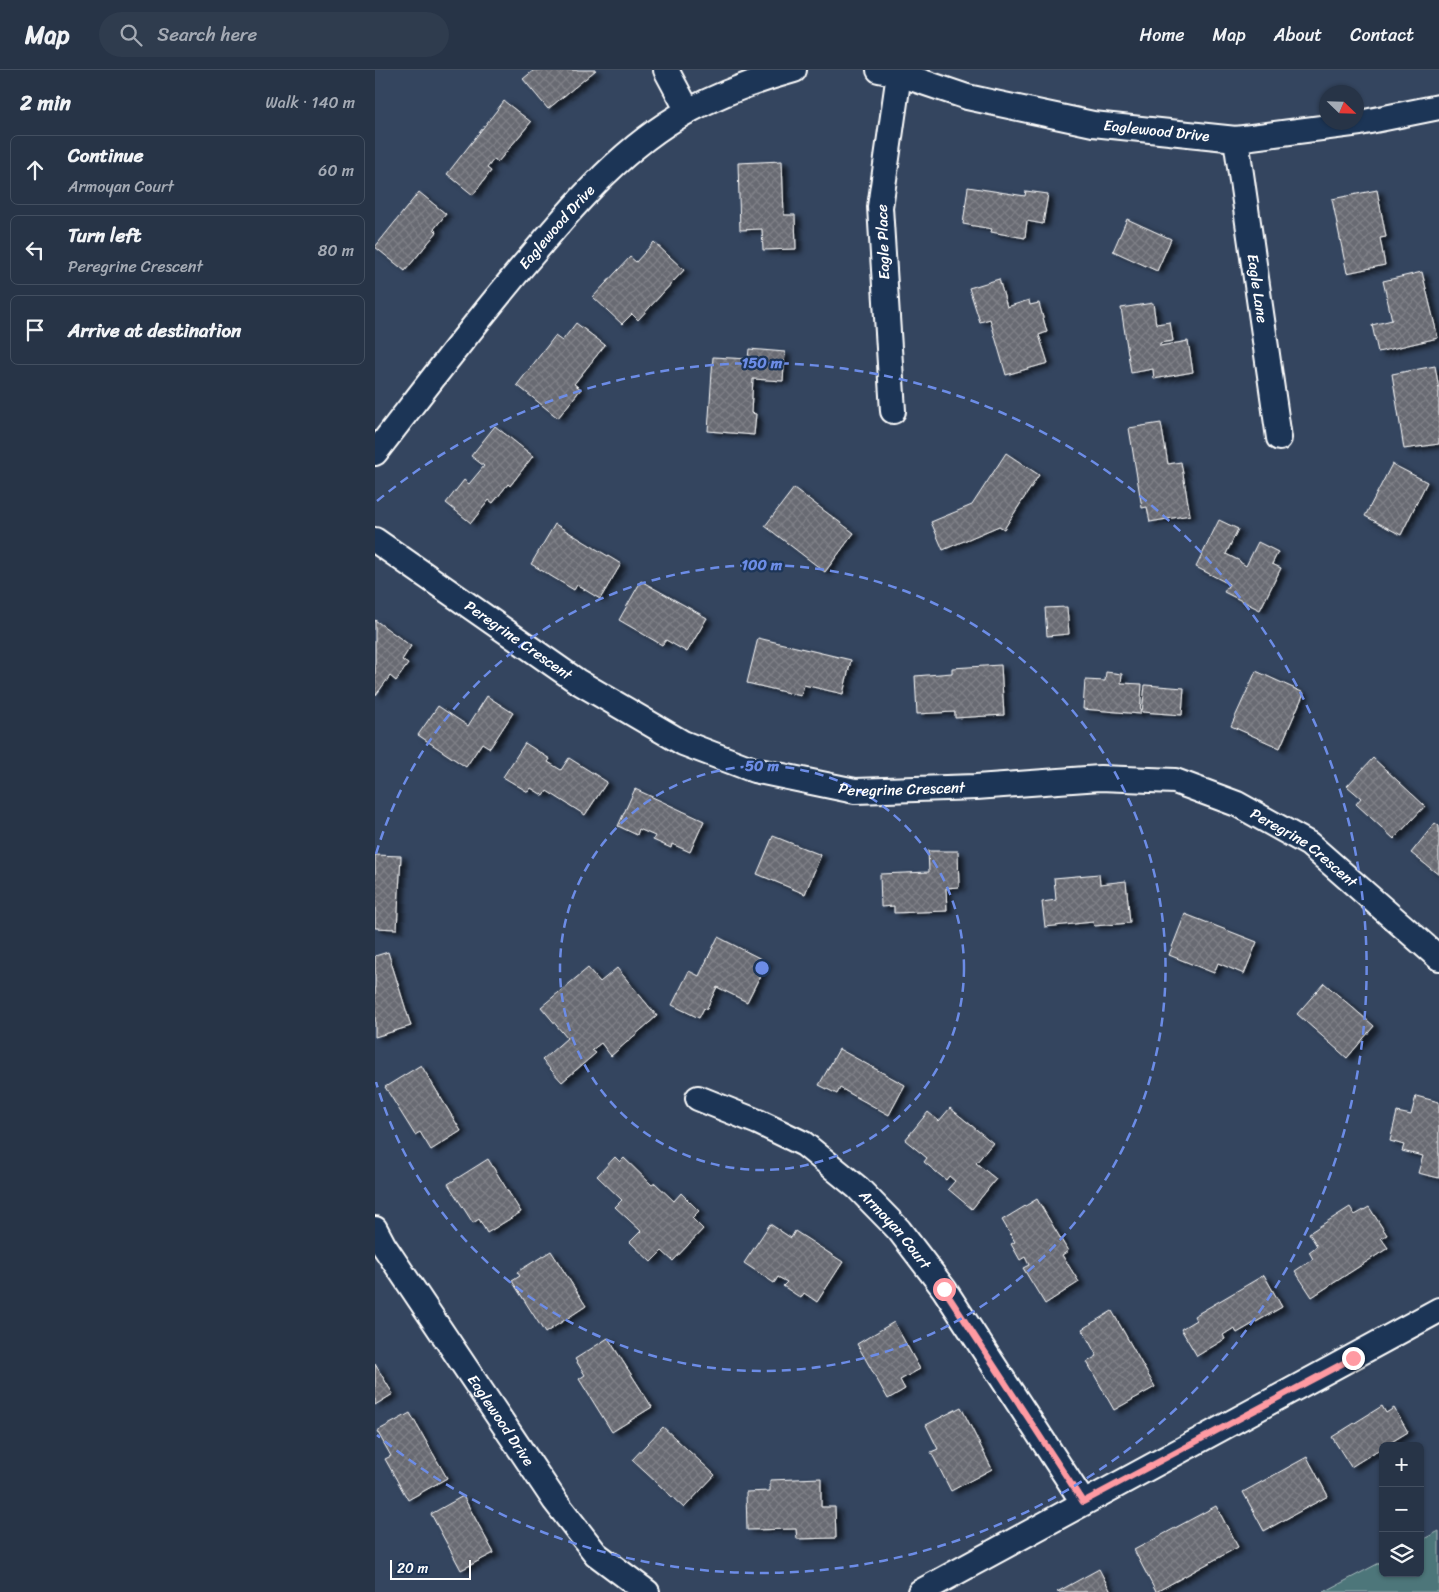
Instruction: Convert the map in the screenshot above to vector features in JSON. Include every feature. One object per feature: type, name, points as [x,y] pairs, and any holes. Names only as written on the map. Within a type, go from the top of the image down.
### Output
[{"type":"street","points":[[666,70],[688,111]]},
{"type":"street","name":"Eaglewood Drive","points":[[375,452],[491,302],[582,196],[642,142],[688,111],[755,81],[794,70]]},
{"type":"street","name":"Eaglewood Drive","points":[[889,72],[967,97],[1093,124],[1236,139],[1360,123],[1439,107]]},
{"type":"street","name":"Eagle Place","points":[[889,72],[879,207],[893,411]]},
{"type":"street","name":"Eagle Lane","points":[[1236,139],[1279,438]]},
{"type":"street","name":"Peregrine Crescent","points":[[375,540],[577,681],[683,743],[755,770],[855,791],[976,787],[1101,778],[1175,781],[1237,804],[1309,844],[1439,958]]},
{"type":"street","name":"Armoyan Court","points":[[698,1098],[758,1122],[804,1144],[858,1188],[899,1230],[944,1289],[1083,1502]]},
{"type":"street","name":"Eaglewood Drive","points":[[378,1242],[555,1501],[596,1554],[647,1592]]},
{"type":"street","points":[[920,1592],[1439,1310]]},
{"type":"green space","points":[[1439,1531],[1439,1592],[1324,1592],[1379,1563],[1379,1577],[1424,1577],[1424,1539]]},
{"type":"building","points":[[534,70],[596,70],[548,109],[523,79]]},
{"type":"building","points":[[504,101],[531,122],[498,162],[494,159],[487,168],[491,171],[473,195],[447,174]]},
{"type":"building","points":[[782,161],[784,215],[795,215],[796,249],[763,250],[762,229],[740,230],[738,163]]},
{"type":"building","points":[[968,187],[1025,196],[1026,191],[1048,194],[1043,224],[1027,221],[1025,238],[991,232],[992,229],[963,224]]},
{"type":"building","points":[[1377,190],[1386,237],[1380,238],[1385,265],[1347,273],[1332,199]]},
{"type":"building","points":[[419,192],[446,214],[434,229],[437,232],[405,271],[375,247]]},
{"type":"building","points":[[1127,219],[1171,239],[1157,271],[1113,251]]},
{"type":"building","points":[[654,242],[684,270],[638,320],[632,314],[622,324],[593,297],[630,257],[636,262]]},
{"type":"building","points":[[1422,272],[1438,338],[1378,352],[1372,325],[1392,320],[1383,281]]},
{"type":"building","points":[[999,279],[1007,307],[1029,300],[1030,305],[1039,303],[1047,332],[1039,335],[1048,363],[1006,375],[990,319],[980,322],[969,288]]},
{"type":"building","points":[[1153,303],[1156,324],[1170,322],[1173,341],[1160,343],[1160,346],[1188,341],[1193,372],[1154,379],[1153,369],[1131,373],[1121,308]]},
{"type":"building","points":[[576,323],[605,345],[574,384],[581,389],[558,418],[517,385],[555,336],[562,341]]},
{"type":"building","points":[[749,349],[785,352],[783,381],[753,379],[751,413],[756,414],[754,435],[708,431],[713,357],[748,359]]},
{"type":"building","points":[[1435,366],[1439,389],[1439,444],[1404,449],[1392,374]]},
{"type":"building","points":[[1161,423],[1168,464],[1181,462],[1190,515],[1150,522],[1147,507],[1142,508],[1129,428]]},
{"type":"building","points":[[495,426],[533,456],[510,486],[508,484],[493,503],[489,500],[471,523],[446,503],[464,480],[469,484],[484,466],[471,456]]},
{"type":"building","points":[[1006,453],[1039,475],[1004,529],[999,526],[943,550],[931,522],[972,505]]},
{"type":"building","points":[[1392,464],[1427,482],[1401,535],[1365,516]]},
{"type":"building","points":[[794,488],[854,533],[825,572],[765,526]]},
{"type":"building","points":[[1219,520],[1238,529],[1226,554],[1246,566],[1258,542],[1278,552],[1272,564],[1281,568],[1260,610],[1224,592],[1229,584],[1196,567]]},
{"type":"building","points":[[555,524],[621,564],[600,599],[577,585],[574,590],[531,564]]},
{"type":"building","points":[[641,581],[707,618],[687,652],[666,640],[662,645],[619,620]]},
{"type":"building","points":[[1067,607],[1069,634],[1047,636],[1045,608]]},
{"type":"building","points":[[375,620],[411,646],[402,660],[408,664],[396,681],[390,676],[376,695],[375,694]]},
{"type":"building","points":[[758,638],[851,660],[843,694],[804,685],[801,696],[747,683]]},
{"type":"building","points":[[1001,665],[1004,715],[955,718],[955,712],[917,714],[915,676],[952,673],[952,668]]},
{"type":"building","points":[[1256,671],[1304,693],[1280,748],[1231,726]]},
{"type":"building","points":[[1106,672],[1122,674],[1121,683],[1142,684],[1140,714],[1083,709],[1085,680],[1105,681]]},
{"type":"building","points":[[1145,685],[1184,688],[1182,715],[1142,712]]},
{"type":"building","points":[[487,696],[513,713],[490,748],[482,743],[466,767],[418,735],[438,706],[468,726]]},
{"type":"building","points":[[525,743],[550,759],[548,762],[561,770],[569,758],[607,782],[585,815],[547,791],[544,796],[531,788],[528,792],[503,777]]},
{"type":"building","points":[[1373,758],[1425,806],[1394,839],[1356,804],[1361,798],[1347,786]]},
{"type":"building","points":[[635,789],[704,821],[690,852],[672,844],[671,848],[653,840],[655,836],[639,829],[637,835],[618,826]]},
{"type":"building","points":[[1435,823],[1439,826],[1439,875],[1411,853]]},
{"type":"building","points":[[773,836],[821,855],[805,894],[757,874]]},
{"type":"building","points":[[928,851],[958,851],[959,887],[946,888],[947,911],[894,913],[894,906],[881,907],[880,874],[929,872]]},
{"type":"building","points":[[375,855],[401,856],[397,929],[375,928]]},
{"type":"building","points":[[1099,874],[1100,884],[1126,881],[1130,923],[1094,926],[1093,922],[1045,927],[1042,902],[1056,900],[1054,878]]},
{"type":"building","points":[[1185,914],[1257,942],[1244,974],[1218,963],[1214,973],[1169,955]]},
{"type":"building","points":[[718,937],[767,962],[747,1002],[717,987],[706,1010],[704,1008],[699,1018],[672,1005],[689,971],[699,976]]},
{"type":"building","points":[[388,952],[411,1026],[375,1037],[375,956]]},
{"type":"building","points":[[588,968],[600,982],[617,968],[657,1016],[611,1056],[601,1043],[592,1050],[596,1053],[562,1082],[542,1060],[567,1038],[541,1007]]},
{"type":"building","points":[[1324,983],[1374,1026],[1347,1058],[1297,1014]]},
{"type":"building","points":[[839,1049],[905,1085],[889,1115],[840,1088],[837,1094],[819,1085]]},
{"type":"building","points":[[421,1065],[461,1131],[431,1150],[420,1132],[415,1135],[385,1087]]},
{"type":"building","points":[[1416,1096],[1439,1102],[1439,1178],[1418,1173],[1423,1156],[1402,1151],[1404,1145],[1390,1141],[1397,1112],[1411,1115]]},
{"type":"building","points":[[950,1108],[993,1143],[976,1163],[996,1179],[972,1209],[948,1189],[955,1181],[949,1176],[946,1180],[924,1162],[927,1158],[905,1140],[928,1112],[939,1121]]},
{"type":"building","points":[[615,1157],[620,1162],[624,1158],[652,1185],[655,1183],[674,1201],[681,1193],[699,1211],[692,1218],[703,1229],[673,1261],[662,1251],[651,1262],[630,1242],[641,1231],[615,1207],[622,1200],[597,1176]]},
{"type":"building","points":[[488,1159],[521,1212],[487,1233],[479,1219],[473,1223],[448,1184]]},
{"type":"building","points":[[1037,1199],[1068,1251],[1062,1255],[1079,1282],[1045,1304],[1023,1268],[1029,1265],[1025,1257],[1020,1260],[1011,1244],[1015,1242],[1002,1220]]},
{"type":"building","points":[[1350,1207],[1355,1215],[1369,1207],[1387,1235],[1381,1238],[1388,1248],[1312,1297],[1295,1271],[1313,1259],[1309,1252],[1317,1246],[1309,1233]]},
{"type":"building","points":[[770,1224],[791,1238],[795,1231],[843,1262],[817,1302],[804,1293],[801,1298],[783,1286],[787,1282],[778,1277],[774,1283],[744,1263]]},
{"type":"building","points":[[551,1251],[586,1306],[545,1333],[512,1281],[520,1276],[517,1272]]},
{"type":"building","points":[[1264,1275],[1282,1307],[1237,1333],[1234,1328],[1223,1335],[1225,1339],[1197,1356],[1181,1329],[1196,1320],[1194,1316]]},
{"type":"building","points":[[1112,1311],[1155,1387],[1114,1410],[1087,1362],[1097,1356],[1082,1329]]},
{"type":"building","points":[[894,1322],[920,1369],[900,1380],[905,1389],[888,1399],[857,1344]]},
{"type":"building","points":[[608,1338],[652,1407],[612,1432],[579,1379],[585,1375],[575,1359]]},
{"type":"building","points":[[375,1364],[393,1394],[375,1405]]},
{"type":"building","points":[[1382,1406],[1386,1413],[1394,1408],[1408,1432],[1392,1442],[1379,1442],[1379,1450],[1351,1467],[1332,1437]]},
{"type":"building","points":[[961,1407],[992,1469],[951,1491],[931,1452],[938,1449],[926,1425]]},
{"type":"building","points":[[410,1413],[447,1478],[408,1500],[385,1459],[391,1456],[377,1431]]},
{"type":"building","points":[[663,1427],[715,1475],[684,1508],[632,1460]]},
{"type":"building","points":[[1307,1457],[1328,1496],[1264,1531],[1243,1492]]},
{"type":"building","points":[[821,1478],[821,1507],[835,1507],[836,1538],[797,1539],[796,1529],[747,1530],[746,1492],[770,1491],[770,1480]]},
{"type":"building","points":[[463,1496],[494,1553],[461,1570],[431,1514]]},
{"type":"building","points":[[1216,1506],[1238,1547],[1156,1592],[1134,1550]]},
{"type":"building","points":[[1099,1569],[1111,1592],[1057,1592]]},
{"type":"route","points":[[944,1289],[1083,1502],[1353,1358]]}]
